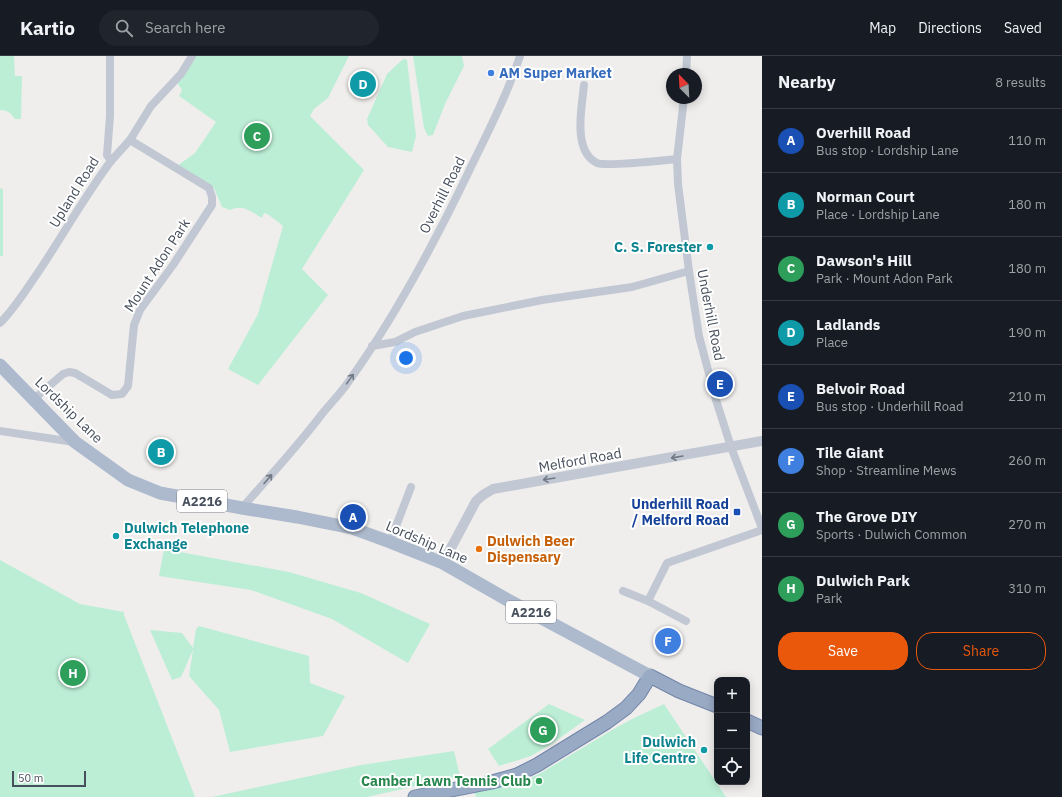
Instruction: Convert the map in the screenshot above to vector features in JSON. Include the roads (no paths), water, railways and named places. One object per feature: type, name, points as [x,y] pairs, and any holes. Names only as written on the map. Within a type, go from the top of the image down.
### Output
[{"type":"highway","name":"Lordship Lane","points":[[650,676],[687,694],[714,705]]},
{"type":"highway","points":[[415,797],[492,782],[517,775],[537,765],[607,722],[626,708],[639,694],[650,676]]},
{"type":"highway","points":[[750,722],[762,728]]},
{"type":"main road","name":"Lordship Lane","points":[[0,365],[75,442],[128,480],[155,492],[352,528],[390,542],[443,563],[506,599],[650,676]]},
{"type":"street","name":"Upland Road","points":[[0,323],[11,312],[63,235],[90,188],[110,161],[107,154],[110,116],[110,56]]},
{"type":"street","points":[[110,161],[130,140],[151,106],[181,74],[192,56]]},
{"type":"street","name":"Overhill Road","points":[[242,508],[296,447],[348,382],[372,346],[402,297],[450,211],[498,112],[512,80],[520,56]]},
{"type":"street","points":[[686,68],[687,56]]},
{"type":"street","points":[[584,85],[579,124],[582,143],[589,156],[598,163],[678,159]]},
{"type":"street","name":"Underhill Road","points":[[683,104],[678,159],[678,184],[689,271],[700,336],[716,400],[762,529]]},
{"type":"street","name":"Mount Adon Park","points":[[34,399],[63,374],[69,372],[112,395],[122,394],[128,386],[134,325],[140,310],[212,205],[212,197],[209,188],[130,140]]},
{"type":"street","points":[[372,346],[395,342],[415,332],[463,316],[542,300],[632,287],[689,271]]},
{"type":"street","points":[[0,431],[75,442]]},
{"type":"street","name":"Melford Road","points":[[443,563],[476,501],[493,489],[762,441]]},
{"type":"street","points":[[390,542],[411,487]]},
{"type":"street","points":[[648,601],[667,564],[762,529]]},
{"type":"street","points":[[623,591],[648,601],[686,621]]},
{"type":"place","name":"AM Super Market","points":[[491,73]]},
{"type":"place","name":"Ladlands","points":[[363,84]]},
{"type":"place","name":"Dawson's Hill","points":[[257,136]]},
{"type":"place","name":"C. S. Forester","points":[[710,247]]},
{"type":"place","name":"Belvoir Road","points":[[720,384]]},
{"type":"place","name":"Norman Court","points":[[161,452]]},
{"type":"place","name":"Underhill Road / Melford Road","points":[[737,512]]},
{"type":"place","name":"Overhill Road","points":[[353,517]]},
{"type":"place","name":"Dulwich Telephone Exchange","points":[[116,536]]},
{"type":"place","name":"Dulwich Beer Dispensary","points":[[479,549]]},
{"type":"place","name":"Tile Giant","points":[[668,641]]},
{"type":"place","name":"Dulwich Park","points":[[73,673]]},
{"type":"place","name":"The Grove DIY","points":[[543,730]]},
{"type":"place","name":"Dulwich Life Centre","points":[[704,750]]},
{"type":"place","name":"Camber Lawn Tennis Club","points":[[539,781]]}]
